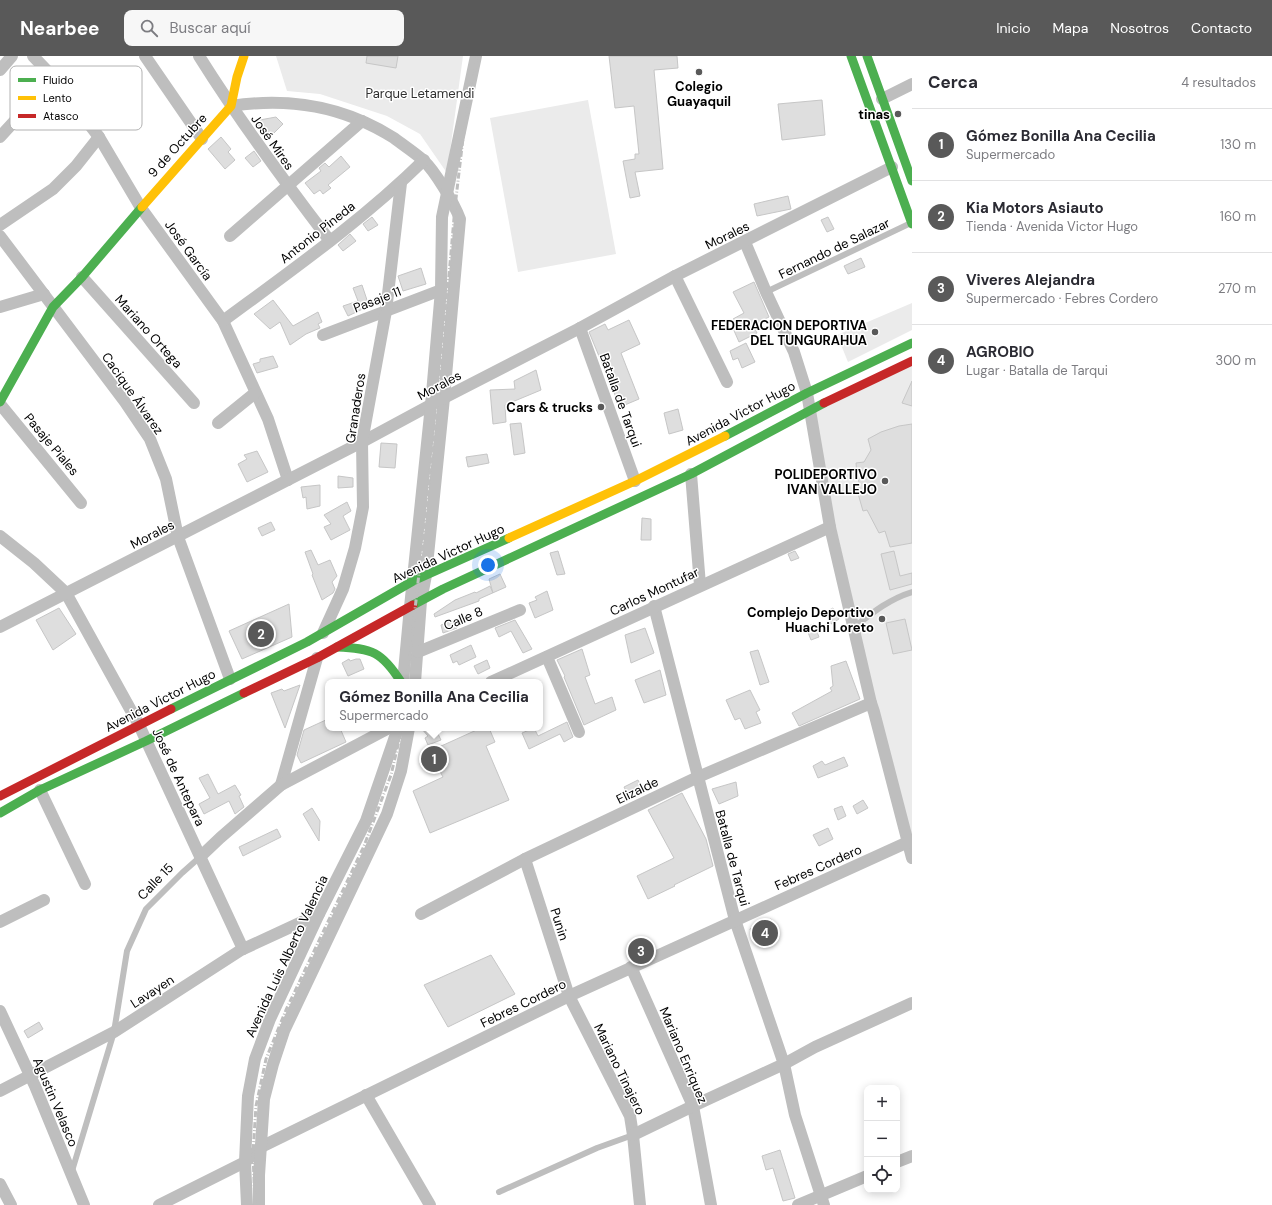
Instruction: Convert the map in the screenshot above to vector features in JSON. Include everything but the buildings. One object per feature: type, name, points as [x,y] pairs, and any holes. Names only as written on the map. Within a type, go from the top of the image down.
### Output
[{"type":"main road","points":[[231,106],[237,77],[244,56]]},
{"type":"main road","points":[[851,56],[912,224]]},
{"type":"main road","points":[[867,56],[912,181]]},
{"type":"main road","name":"9 de Octubre","points":[[0,403],[53,307],[82,278],[141,208],[231,106]]},
{"type":"main road","name":"Avenida Victor Hugo","points":[[0,796],[323,633],[413,581],[635,481],[685,457],[807,393],[912,343]]},
{"type":"main road","points":[[0,812],[40,790],[146,741],[317,658],[443,589],[691,474],[809,410],[912,361]]},
{"type":"main road","points":[[337,647],[356,647],[382,657],[391,666],[400,679]]},
{"type":"street","points":[[0,70],[12,56]]},
{"type":"street","points":[[144,56],[202,139]]},
{"type":"street","name":"José Mires","points":[[199,56],[231,106],[287,186],[330,241]]},
{"type":"street","points":[[402,679],[431,405],[441,290],[442,217],[476,56]]},
{"type":"street","name":"José García","points":[[35,57],[43,66]]},
{"type":"street","points":[[882,99],[912,84]]},
{"type":"street","points":[[231,106],[250,103],[296,103],[325,108],[376,127],[424,160],[455,207],[460,219],[426,575],[421,601],[415,679]]},
{"type":"street","points":[[230,236],[362,121]]},
{"type":"street","points":[[0,137],[10,126]]},
{"type":"street","name":"José García","points":[[93,130],[141,208],[223,321],[268,419],[288,480]]},
{"type":"street","points":[[0,225],[53,189],[76,166],[98,136]]},
{"type":"street","name":"Antonio Pineda","points":[[223,321],[330,241],[401,183],[424,160]]},
{"type":"street","name":"Morales","points":[[0,627],[362,442],[676,276],[892,167]]},
{"type":"street","name":"Granaderos","points":[[323,633],[343,589],[355,548],[363,507],[362,442],[386,311],[401,183]]},
{"type":"street","name":"Cacique Álvarez","points":[[0,236],[125,402],[150,440],[166,479],[178,537],[230,679]]},
{"type":"street","points":[[745,242],[794,352],[807,393],[830,526],[853,628],[871,703],[912,858]]},
{"type":"street","points":[[676,276],[727,382]]},
{"type":"street","name":"Mariano Ortega","points":[[82,278],[194,403]]},
{"type":"street","name":"Pasaje 11","points":[[323,335],[441,290]]},
{"type":"street","points":[[0,307],[44,294]]},
{"type":"street","name":"Batalla de Tarqui","points":[[580,328],[635,481]]},
{"type":"street","points":[[218,423],[255,393]]},
{"type":"street","name":"Pasaje Piales","points":[[0,403],[81,503]]},
{"type":"street","points":[[691,474],[700,585]]},
{"type":"street","name":"Carlos Montufar","points":[[498,679],[830,526]]},
{"type":"street","name":"José de Antepara","points":[[0,536],[34,563],[66,593],[139,725],[243,948]]},
{"type":"street","name":"Batalla de Tarqui","points":[[654,606],[736,920],[784,1064],[795,1115],[822,1200]]},
{"type":"street","name":"Calle 8","points":[[418,652],[520,610]]},
{"type":"street","points":[[547,657],[579,732]]},
{"type":"street","points":[[281,785],[317,658]]},
{"type":"street","name":"Elizalde","points":[[421,914],[526,859],[698,777],[871,703]]},
{"type":"street","name":"Calle 15","points":[[200,857],[281,785],[383,731]]},
{"type":"street","name":"Avenida Luis Alberto Valencia","points":[[247,1205],[245,1162],[248,1096],[255,1059],[270,1019],[319,914],[366,821],[397,731]]},
{"type":"street","points":[[259,1205],[258,1175],[264,1099],[273,1064],[282,1038],[387,814],[401,771],[408,731]]},
{"type":"street","points":[[40,790],[85,884]]},
{"type":"street","name":"Febres Cordero","points":[[159,1205],[245,1162],[261,1147],[569,996],[908,842]]},
{"type":"street","name":"Punin","points":[[526,859],[569,996]]},
{"type":"street","points":[[0,922],[44,900]]},
{"type":"street","name":"Lavayen","points":[[0,1091],[114,1032],[243,948],[319,914]]},
{"type":"street","name":"Mariano Enriquez","points":[[631,967],[693,1106],[711,1205]]},
{"type":"street","name":"Mariano Tinajero","points":[[569,996],[630,1116],[640,1205]]},
{"type":"street","points":[[633,1135],[784,1064],[815,1047],[912,1003]]},
{"type":"street","name":"Agustin Velasco","points":[[0,1011],[30,1076],[84,1205]]},
{"type":"street","points":[[366,1095],[430,1205]]},
{"type":"street","points":[[900,1161],[912,1156]]},
{"type":"street","points":[[798,1205],[822,1200],[864,1178]]},
{"type":"street","points":[[0,1184],[11,1205]]},
{"type":"lane","name":"Fernando de Salazar","points":[[766,292],[912,224]]},
{"type":"lane","points":[[853,628],[880,607],[912,592]]},
{"type":"lane","name":"Calle 15","points":[[71,1174],[114,1032],[127,951],[146,909],[200,857]]},
{"type":"lane","points":[[499,1192],[597,1148],[633,1135]]},
{"type":"green space","name":"Parque Letamendi","points":[[276,56],[463,56],[447,173],[420,134],[387,116],[320,94],[287,91]]},
{"type":"green space","points":[[588,100],[616,254],[518,272],[490,118]]},
{"type":"green space","name":"FEDERACION DEPORTIVA DEL TUNGURAHUA","points":[[912,303],[912,330],[848,362],[837,335]]},
{"type":"green space","name":"Complejo Deportivo Huachi Loreto","points":[[912,361],[912,859],[809,410]]},
{"type":"railway","points":[[407,679],[438,401],[455,207],[463,138],[477,56]]},
{"type":"railway","points":[[255,1205],[253,1153],[256,1106],[266,1059],[286,1010],[364,846],[391,775],[401,731]]},
{"type":"traffic: fast","points":[[851,56],[912,224]]},
{"type":"traffic: fast","points":[[867,56],[912,181]]},
{"type":"traffic: fast","points":[[0,402],[53,307],[82,277],[142,207]]},
{"type":"traffic: fast","points":[[725,436],[807,393],[912,343]]},
{"type":"traffic: fast","points":[[413,605],[443,589],[691,474],[824,403]]},
{"type":"traffic: fast","points":[[171,709],[307,642],[413,581],[509,538]]},
{"type":"traffic: fast","points":[[337,647],[359,649],[375,654],[388,664],[399,679]]},
{"type":"traffic: fast","points":[[0,813],[40,790],[146,741],[244,693]]},
{"type":"traffic: slow","points":[[142,207],[231,106],[237,77],[244,56]]},
{"type":"traffic: slow","points":[[509,538],[635,481],[725,436]]},
{"type":"traffic: jam","points":[[824,403],[912,361]]},
{"type":"traffic: jam","points":[[244,693],[317,658],[413,605]]},
{"type":"traffic: jam","points":[[0,796],[171,709]]},
{"type":"place","name":"Colegio Guayaquil","points":[[699,72]]},
{"type":"place","name":"tinas","points":[[898,114]]},
{"type":"place","name":"FEDERACION DEPORTIVA DEL TUNGURAHUA","points":[[875,332]]},
{"type":"place","name":"Cars & trucks","points":[[601,407]]},
{"type":"place","name":"POLIDEPORTIVO IVAN VALLEJO","points":[[885,481]]},
{"type":"place","name":"Complejo Deportivo Huachi Loreto","points":[[882,619]]},
{"type":"place","name":"Kia Motors Asiauto","points":[[261,634]]},
{"type":"place","name":"Gómez Bonilla Ana Cecilia","points":[[434,759]]},
{"type":"place","name":"AGROBIO","points":[[765,933]]},
{"type":"place","name":"Viveres Alejandra","points":[[641,951]]}]
